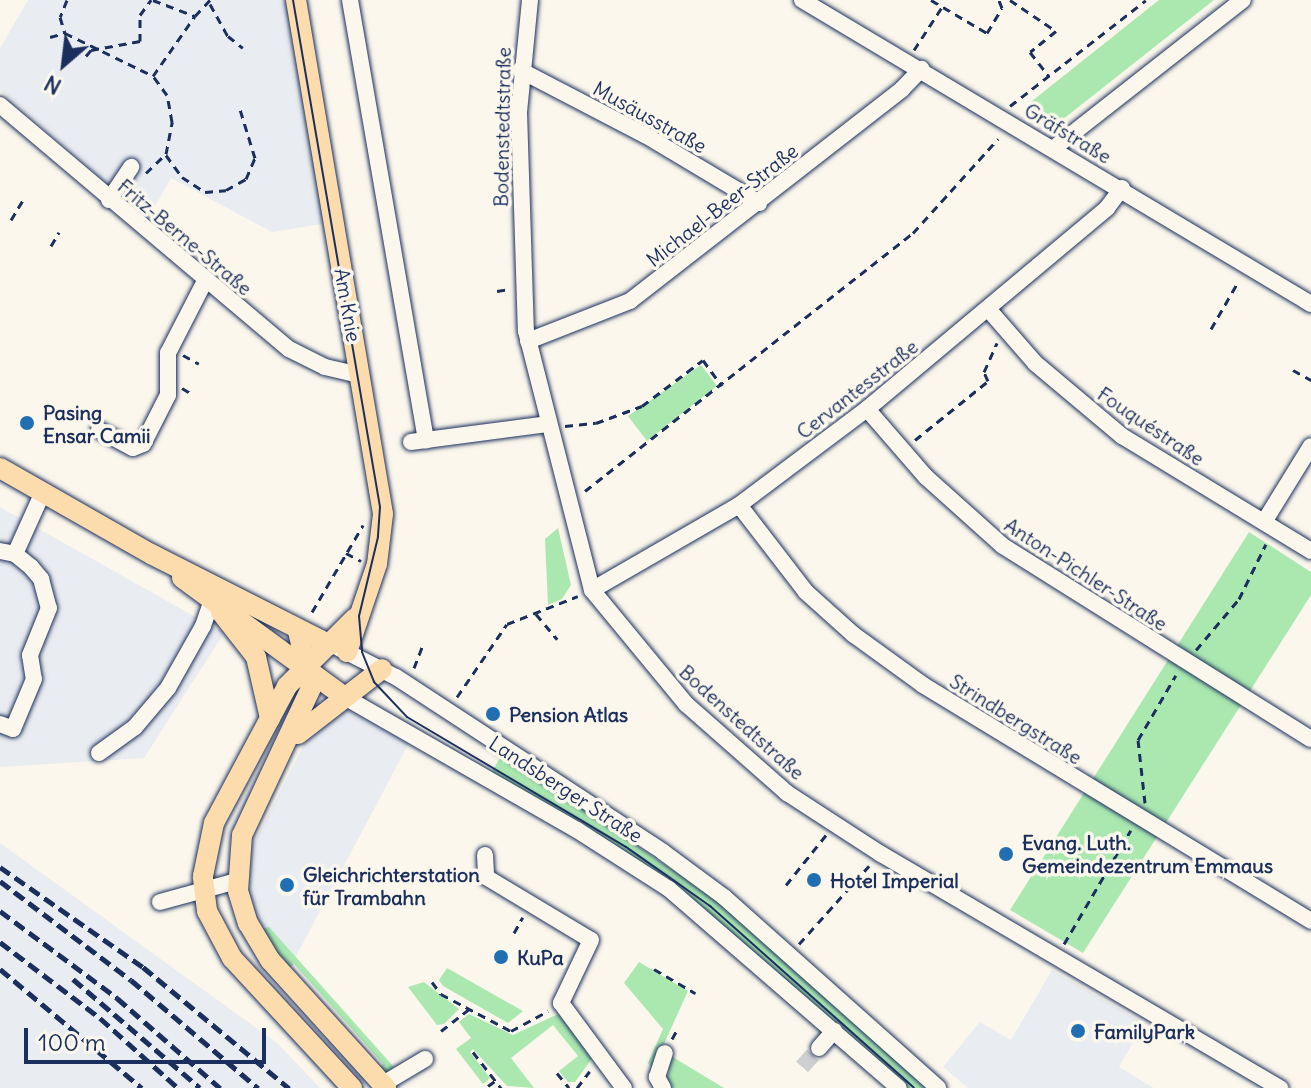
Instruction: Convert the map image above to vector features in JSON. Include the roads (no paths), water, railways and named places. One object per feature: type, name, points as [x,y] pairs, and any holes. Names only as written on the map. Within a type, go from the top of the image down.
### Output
[{"type":"main road","name":"Am Knie","points":[[203,888],[209,836],[287,686],[305,667],[339,648],[363,608],[384,526],[296,0]]},
{"type":"main road","name":"Landsberger Straße","points":[[0,468],[214,592],[339,648]]},
{"type":"main road","name":"Landsberger Straße","points":[[214,592],[343,696]]},
{"type":"main road","points":[[214,592],[256,657],[270,718]]},
{"type":"main road","points":[[298,631],[311,688],[287,745],[246,825],[237,881],[257,941],[382,1087]]},
{"type":"main road","points":[[287,745],[343,696],[382,669]]},
{"type":"main road","points":[[203,888],[212,923],[232,958],[352,1088]]},
{"type":"street","points":[[350,0],[418,441],[552,426]]},
{"type":"street","name":"Bodenstedtstraße","points":[[530,0],[520,70],[520,271],[528,341],[552,426],[567,505],[592,590],[686,704],[787,793],[881,854],[1057,957],[1236,1070],[1280,1088]]},
{"type":"street","name":"Gräfstraße","points":[[802,0],[1122,188],[1311,304]]},
{"type":"street","points":[[1054,148],[1243,0]]},
{"type":"street","name":"Michael-Beer-Straße","points":[[528,341],[630,301],[759,203],[921,69]]},
{"type":"street","name":"Musäusstraße","points":[[520,70],[759,203]]},
{"type":"street","name":"Fritz-Berne-Straße","points":[[0,105],[289,349],[325,367],[360,375]]},
{"type":"street","points":[[109,200],[131,167]]},
{"type":"street","name":"Cervantesstraße","points":[[592,590],[739,505],[867,409],[989,310],[1107,208],[1122,188]]},
{"type":"street","points":[[99,430],[133,448],[143,444],[168,395],[168,353],[205,281]]},
{"type":"street","name":"Fouquéstraße","points":[[989,310],[1045,372],[1122,436],[1267,530],[1311,551]]},
{"type":"street","name":"Anton-Pichler-Straße","points":[[867,409],[957,508],[1003,546],[1311,739]]},
{"type":"street","points":[[1267,530],[1311,446]]},
{"type":"street","points":[[0,724],[13,729],[34,679],[30,655],[49,608],[41,579],[7,553],[43,492]]},
{"type":"street","name":"Strindbergstraße","points":[[739,505],[806,592],[854,635],[936,693],[1311,921]]},
{"type":"street","points":[[99,753],[135,727],[168,688],[203,626],[214,592]]},
{"type":"street","name":"Landsberger Straße","points":[[339,648],[382,669],[663,852],[789,956],[938,1088]]},
{"type":"street","name":"Landsberger Straße","points":[[343,696],[628,860],[708,919],[899,1088]]},
{"type":"street","points":[[485,855],[486,877],[591,940],[558,1005],[624,1088]]},
{"type":"street","points":[[160,902],[237,881]]},
{"type":"street","points":[[819,1048],[834,1031]]},
{"type":"street","points":[[655,1084],[665,1053]]},
{"type":"street","points":[[382,1087],[425,1059]]},
{"type":"tunnel","points":[[802,1067],[819,1048]]},
{"type":"tram line","points":[[293,0],[380,507],[378,537],[359,616],[362,652],[374,682],[407,717],[626,847],[710,906],[914,1088]]},
{"type":"railway","points":[[0,867],[143,967],[289,1088]]},
{"type":"railway","points":[[0,881],[131,980],[258,1088]]},
{"type":"railway","points":[[0,911],[117,998],[220,1088]]},
{"type":"railway","points":[[0,942],[100,1018],[178,1088]]},
{"type":"railway","points":[[0,969],[142,1088]]},
{"type":"railway","points":[[73,979],[200,1088]]},
{"type":"place","name":"Pasing Ensar Camii","points":[[27,423]]},
{"type":"place","name":"Pension Atlas","points":[[493,714]]},
{"type":"place","name":"Evang. Luth. Gemeindezentrum Emmaus","points":[[1006,854]]},
{"type":"place","name":"Hotel Imperial","points":[[814,880]]},
{"type":"place","name":"Gleichrichterstation für Trambahn","points":[[287,885]]},
{"type":"place","name":"KuPa","points":[[501,957]]},
{"type":"place","name":"FamilyPark","points":[[1078,1031]]}]
